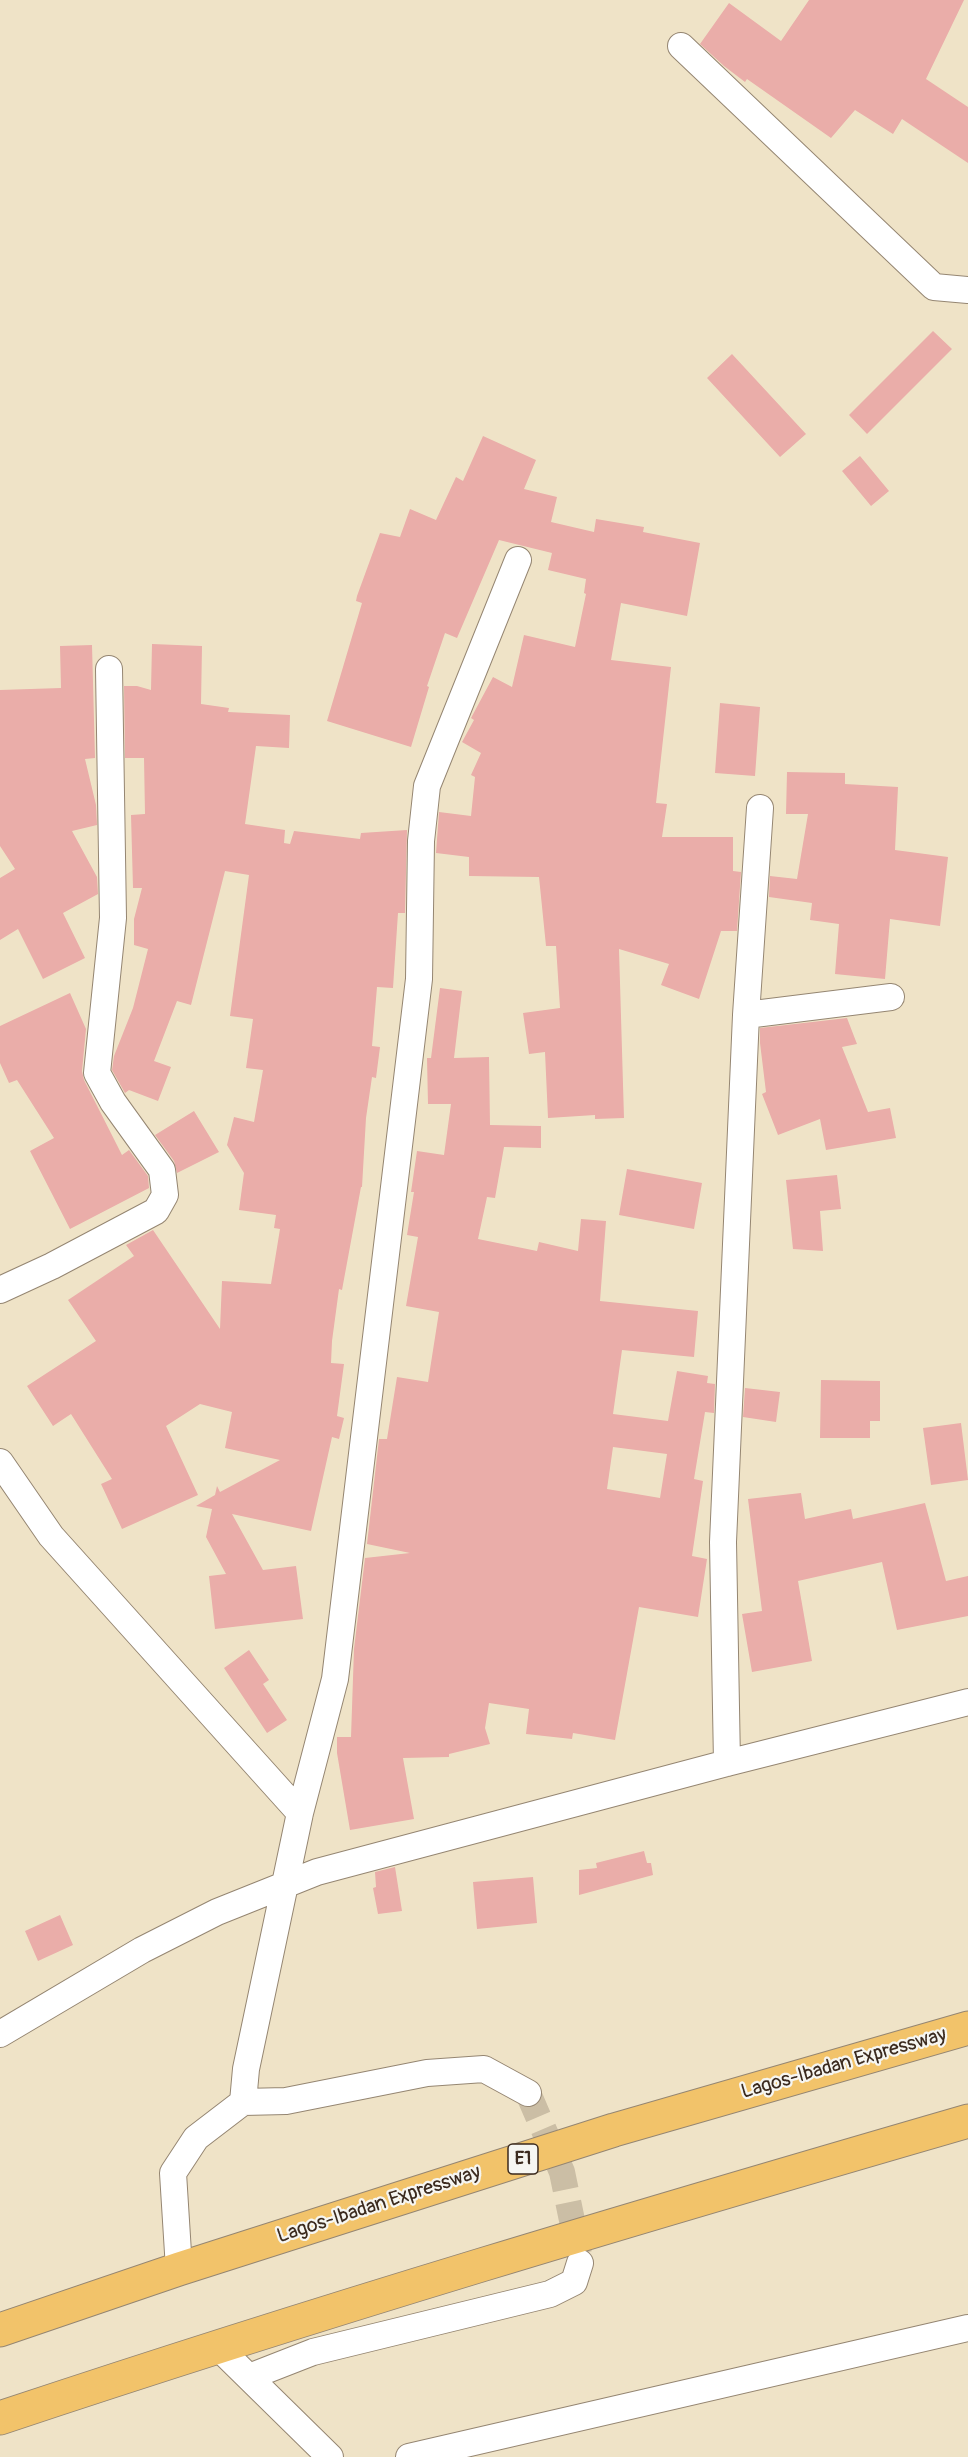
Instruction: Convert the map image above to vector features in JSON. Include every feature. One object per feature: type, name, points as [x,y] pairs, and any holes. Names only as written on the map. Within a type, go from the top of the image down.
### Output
[{"type":"highway","name":"Lagos-Ibadan Expressway","points":[[0,2330],[179,2269],[614,2130],[968,2028]]},
{"type":"highway","points":[[0,2418],[218,2347],[645,2214],[968,2121]]},
{"type":"street","points":[[681,46],[934,287],[968,290]]},
{"type":"street","points":[[243,2102],[246,2069],[300,1813],[335,1679],[419,979],[422,817],[427,786],[518,560]]},
{"type":"street","points":[[0,1290],[52,1266],[156,1211],[165,1195],[162,1170],[113,1102],[97,1073],[113,918],[109,669]]},
{"type":"street","points":[[727,1763],[723,1542],[746,1015],[760,808]]},
{"type":"street","points":[[746,1015],[891,997]]},
{"type":"street","points":[[0,1462],[51,1536],[300,1813]]},
{"type":"street","points":[[0,2034],[142,1950],[217,1912],[317,1872],[727,1763],[968,1702]]},
{"type":"street","points":[[179,2269],[173,2173],[196,2138],[243,2102],[286,2101],[417,2075],[484,2069],[528,2093]]},
{"type":"street","points":[[249,2377],[312,2352],[550,2294],[574,2282],[580,2263]]},
{"type":"street","points":[[409,2457],[968,2328]]},
{"type":"street","points":[[218,2347],[330,2457]]},
{"type":"building","points":[[809,0],[964,0],[926,79],[968,107],[968,163],[902,119],[893,134],[855,110],[831,138],[747,79],[745,82],[700,44],[729,3],[781,41]]},
{"type":"building","points":[[933,331],[952,349],[867,434],[849,415]]},
{"type":"building","points":[[732,354],[806,434],[780,457],[707,378]]},
{"type":"building","points":[[483,436],[536,460],[524,489],[557,497],[551,522],[594,532],[596,519],[644,527],[643,532],[700,543],[687,616],[621,603],[611,660],[671,667],[656,803],[667,804],[662,837],[733,837],[733,871],[741,872],[737,931],[721,931],[699,999],[661,985],[669,964],[619,949],[624,1118],[595,1119],[595,1115],[548,1118],[545,1052],[529,1054],[523,1013],[560,1008],[556,946],[546,946],[539,877],[469,876],[469,857],[436,853],[439,812],[471,816],[475,777],[471,775],[481,753],[462,742],[474,720],[471,718],[493,677],[512,687],[524,635],[575,647],[586,594],[584,593],[586,579],[548,570],[552,553],[499,540],[457,638],[445,633],[427,686],[429,687],[411,747],[327,721],[362,603],[356,601],[357,596],[380,533],[400,537],[410,509],[436,520],[456,477],[463,481]]},
{"type":"building","points":[[860,456],[889,491],[871,506],[842,471]]},
{"type":"building","points":[[152,644],[202,646],[201,704],[229,708],[228,712],[290,715],[289,748],[256,746],[245,824],[285,830],[284,843],[290,844],[294,831],[360,839],[361,833],[407,830],[405,913],[398,913],[393,988],[377,987],[372,1046],[380,1047],[376,1078],[372,1077],[366,1118],[362,1187],[342,1290],[339,1289],[332,1341],[331,1363],[344,1364],[337,1416],[344,1418],[339,1439],[332,1437],[311,1531],[232,1514],[263,1570],[296,1566],[303,1619],[215,1629],[209,1576],[226,1574],[206,1537],[212,1509],[196,1506],[215,1495],[217,1486],[220,1492],[280,1460],[225,1448],[232,1412],[200,1404],[166,1426],[198,1495],[122,1529],[101,1484],[112,1479],[71,1414],[53,1426],[27,1386],[96,1341],[68,1300],[134,1256],[126,1245],[153,1230],[220,1329],[222,1281],[271,1284],[280,1229],[274,1228],[276,1215],[239,1210],[244,1173],[227,1145],[234,1117],[254,1122],[263,1070],[246,1068],[253,1019],[230,1016],[249,875],[225,871],[191,1005],[177,1001],[154,1061],[171,1067],[158,1101],[129,1090],[125,1093],[112,1070],[114,1056],[133,1008],[148,949],[134,945],[134,919],[142,888],[133,888],[131,815],[145,814],[144,758],[125,758],[124,686],[137,686],[151,690]]},
{"type":"building","points":[[92,645],[95,758],[85,759],[96,805],[97,825],[72,831],[97,877],[98,894],[63,913],[85,958],[43,979],[18,929],[0,940],[0,878],[15,869],[0,846],[0,690],[61,688],[60,646]]},
{"type":"building","points":[[720,703],[760,707],[755,776],[715,773]]},
{"type":"building","points":[[787,772],[845,773],[845,784],[898,787],[895,850],[948,857],[940,926],[890,919],[885,979],[835,974],[839,924],[810,920],[812,903],[769,897],[770,876],[797,879],[808,814],[786,814]]},
{"type":"building","points":[[440,988],[462,991],[454,1058],[489,1057],[490,1125],[541,1126],[541,1148],[504,1147],[495,1198],[487,1197],[478,1239],[537,1251],[539,1242],[578,1251],[581,1219],[606,1221],[600,1301],[698,1311],[694,1357],[622,1350],[613,1414],[668,1421],[677,1371],[708,1376],[707,1383],[715,1384],[714,1413],[705,1412],[694,1479],[703,1481],[692,1556],[707,1559],[698,1617],[639,1607],[615,1740],[573,1733],[572,1739],[526,1734],[529,1709],[489,1703],[485,1728],[490,1744],[449,1754],[449,1757],[403,1758],[414,1819],[350,1830],[337,1753],[337,1737],[351,1737],[354,1649],[365,1558],[410,1553],[367,1544],[379,1439],[387,1439],[397,1377],[428,1382],[439,1312],[406,1306],[418,1237],[407,1235],[414,1192],[411,1192],[417,1151],[444,1155],[451,1104],[428,1104],[427,1058],[431,1058]],"holes":[[[613,1447],[667,1454],[660,1498],[607,1489]]]},
{"type":"building","points":[[70,993],[86,1029],[82,1071],[84,1080],[122,1155],[129,1150],[148,1176],[149,1188],[70,1229],[30,1151],[54,1138],[17,1080],[9,1083],[0,1063],[0,1026]]},
{"type":"building","points":[[847,1018],[857,1044],[842,1047],[868,1112],[890,1108],[896,1138],[826,1150],[820,1119],[778,1135],[762,1094],[766,1092],[760,1028]]},
{"type":"building","points":[[194,1111],[219,1152],[177,1173],[174,1161],[155,1135]]},
{"type":"building","points":[[627,1169],[702,1183],[694,1229],[619,1215]]},
{"type":"building","points":[[837,1175],[841,1209],[820,1211],[823,1251],[793,1249],[786,1180]]},
{"type":"building","points":[[821,1380],[880,1381],[880,1421],[870,1421],[870,1438],[820,1438]]},
{"type":"building","points":[[745,1388],[780,1392],[776,1422],[743,1417]]},
{"type":"building","points":[[961,1423],[968,1480],[931,1485],[923,1428]]},
{"type":"building","points":[[801,1493],[805,1519],[851,1509],[853,1519],[925,1503],[946,1581],[968,1576],[968,1616],[897,1630],[882,1562],[798,1581],[812,1661],[752,1672],[742,1614],[762,1611],[748,1499]]},
{"type":"building","points":[[249,1650],[269,1680],[263,1684],[287,1720],[267,1733],[224,1668]]},
{"type":"building","points":[[644,1851],[647,1863],[651,1863],[653,1875],[579,1895],[579,1870],[597,1868],[596,1863]]},
{"type":"building","points":[[395,1867],[402,1911],[378,1914],[373,1888],[376,1887],[375,1872]]},
{"type":"building","points":[[533,1877],[537,1923],[477,1929],[473,1882]]},
{"type":"building","points":[[60,1915],[73,1945],[38,1961],[25,1931]]},
{"type":"tunnel","points":[[528,2093],[562,2172],[579,2254]]}]
